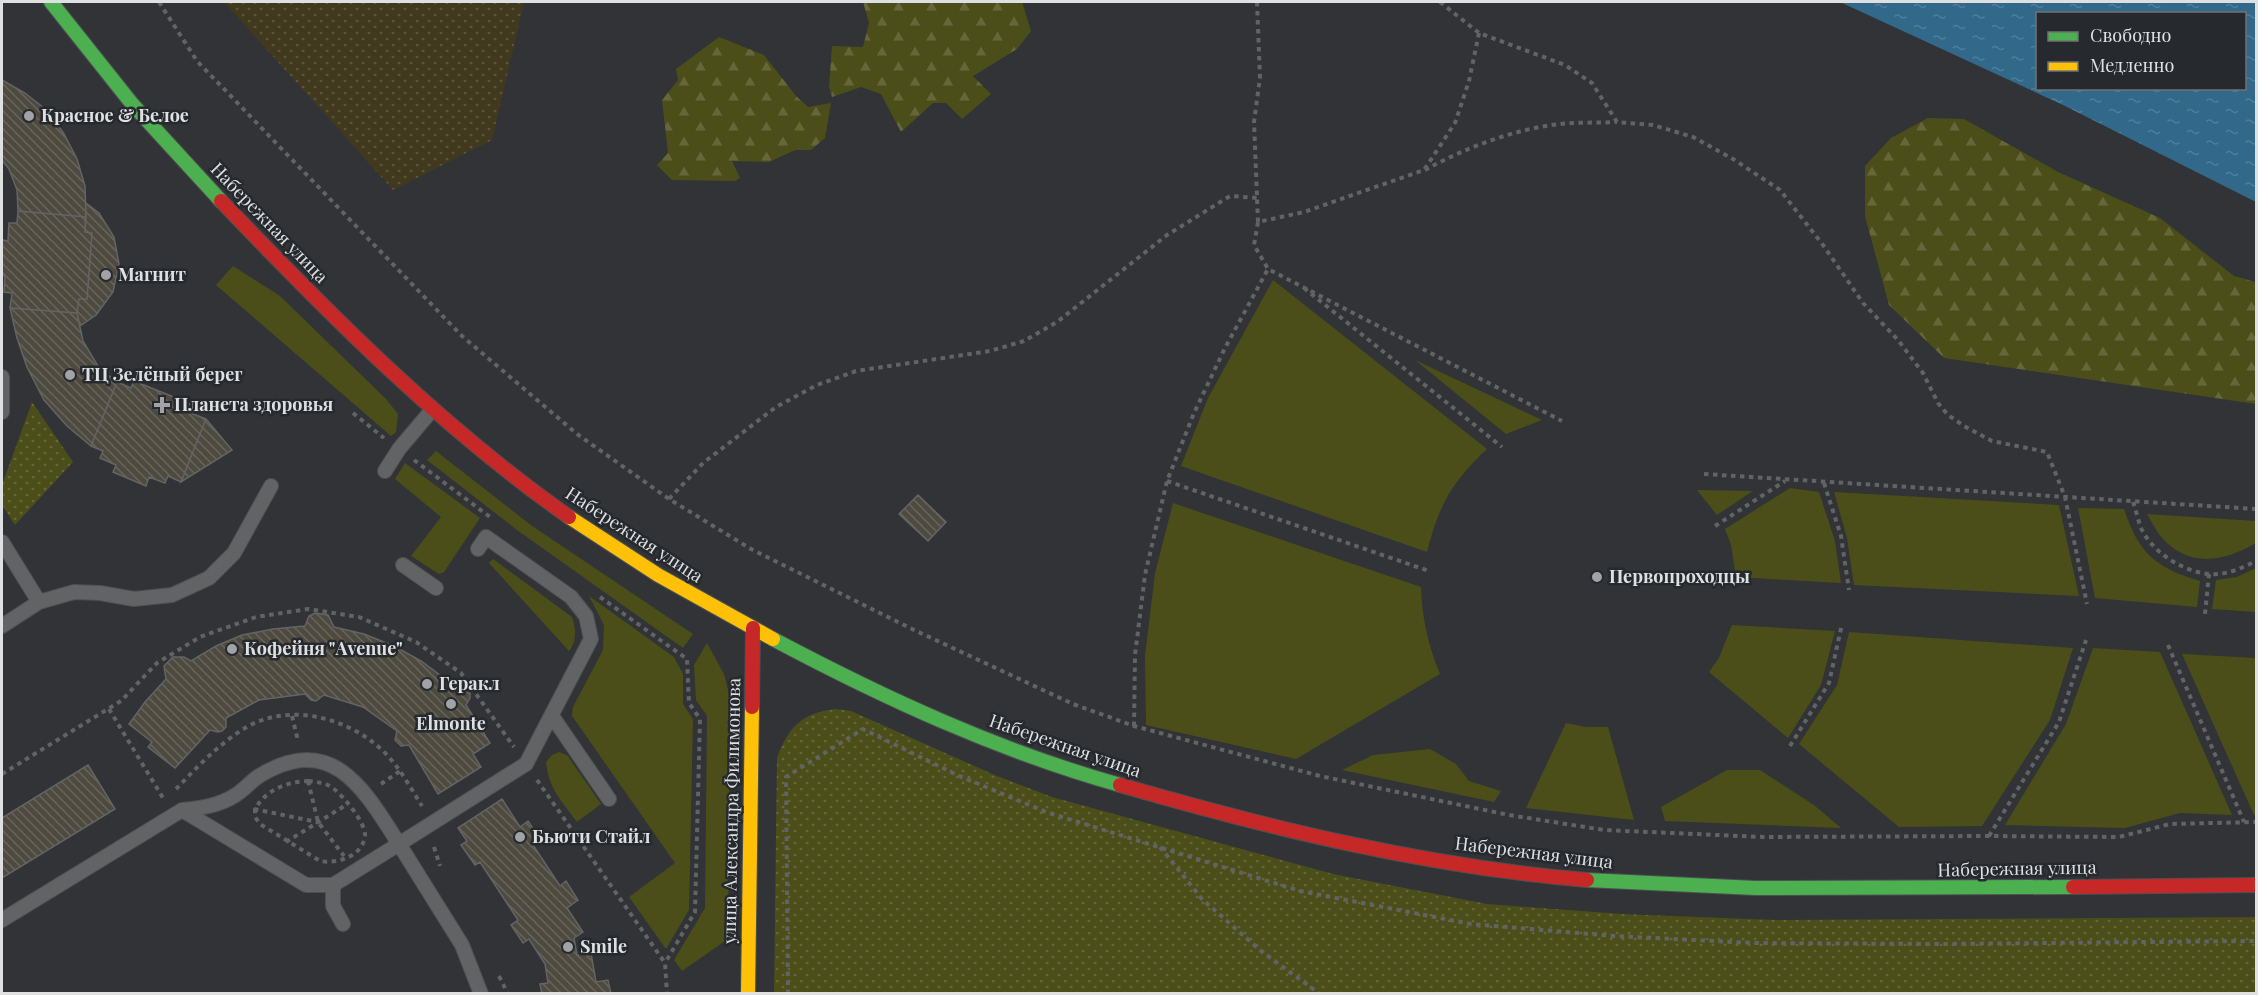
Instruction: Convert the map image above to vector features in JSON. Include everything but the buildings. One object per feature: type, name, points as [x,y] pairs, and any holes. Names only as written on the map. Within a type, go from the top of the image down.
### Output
[{"type":"main road","name":"Набережная улица","points":[[51,2],[74,33],[141,112],[236,217],[432,410],[520,481],[596,536],[717,610],[904,705],[1026,756],[1174,801],[1323,838],[1454,863],[1564,877],[1683,886],[1819,889],[2256,885]]},
{"type":"main road","name":"улица Александра Филимонова","points":[[748,993],[753,628]]},
{"type":"lane","points":[[2,379],[2,412]]},
{"type":"lane","points":[[385,471],[399,449],[432,410]]},
{"type":"lane","points":[[2,626],[39,602],[74,592],[100,593],[134,599],[172,595],[208,578],[234,553],[271,486]]},
{"type":"lane","points":[[182,810],[306,885],[333,885],[526,764],[591,639],[586,616],[572,597],[486,537],[478,549]]},
{"type":"lane","points":[[2,542],[39,602]]},
{"type":"lane","points":[[403,565],[436,588]]},
{"type":"lane","points":[[552,716],[609,799]]},
{"type":"lane","points":[[2,920],[182,810],[212,807],[234,796],[258,777],[290,760],[325,761],[350,775],[399,844],[462,945],[481,993]]},
{"type":"lane","points":[[333,885],[333,906],[343,924]]},
{"type":"path","points":[[159,2],[197,61],[462,336],[577,434],[669,499],[751,549],[912,629],[1073,704],[1134,726],[1320,776],[1604,831],[1763,837],[2119,837],[2170,824],[2256,822]]},
{"type":"path","points":[[1257,2],[1260,78],[1254,122],[1258,198],[1258,222],[1254,245],[1268,269],[1562,421]]},
{"type":"path","points":[[1440,2],[1479,33],[1565,65],[1592,83],[1617,122]]},
{"type":"path","points":[[1424,170],[1455,123],[1469,81],[1479,33]]},
{"type":"path","points":[[1258,222],[1325,205],[1424,170],[1453,155],[1519,132],[1559,124],[1617,122],[1653,125],[1693,136],[1780,190],[1823,245],[1863,303],[1898,340],[1923,373],[1938,403],[1947,415],[1992,441],[2048,453],[2065,497],[2087,604]]},
{"type":"path","points":[[669,499],[703,463],[776,407],[817,385],[856,371],[990,351],[1023,341],[1057,322],[1167,235],[1230,196],[1258,198]]},
{"type":"path","points":[[1134,726],[1135,655],[1145,574],[1167,481],[1194,413],[1225,348],[1268,269]]},
{"type":"path","points":[[1297,283],[1502,447]]},
{"type":"path","points":[[1704,474],[2256,509]]},
{"type":"path","points":[[1715,526],[1786,480]]},
{"type":"path","points":[[1167,481],[1430,571]]},
{"type":"path","points":[[1824,483],[1841,537],[1849,590]]},
{"type":"path","points":[[2133,502],[2142,530],[2160,552],[2182,567],[2209,574],[2237,570],[2256,561]]},
{"type":"path","points":[[2205,614],[2209,574]]},
{"type":"path","points":[[2,774],[121,701],[158,663],[200,637],[256,617],[308,609],[359,617],[416,642],[460,673],[665,963],[667,993]]},
{"type":"path","points":[[1790,746],[1829,682],[1842,624]]},
{"type":"path","points":[[1989,836],[2058,722],[2086,640]]},
{"type":"path","points":[[2168,645],[2244,822]]},
{"type":"path","points":[[665,963],[695,912],[700,719],[689,704],[687,659]]},
{"type":"path","points":[[109,709],[165,800]]},
{"type":"path","points":[[788,993],[786,777],[864,729],[957,775],[1046,812],[1300,891],[1471,924],[1614,936],[1753,943],[2256,941]]},
{"type":"path","points":[[261,858],[400,771]]},
{"type":"path","points":[[314,781],[334,789],[348,804],[361,822],[365,837],[355,853],[330,863],[320,861],[287,841],[260,824],[255,817],[255,809],[267,794],[280,786],[314,781]]},
{"type":"path","points":[[318,822],[346,858]]},
{"type":"path","points":[[1159,846],[1202,899],[1261,951],[1320,993]]},
{"type":"green space","points":[[863,2],[1022,2],[1031,31],[1017,49],[973,76],[991,94],[962,119],[946,103],[933,103],[901,132],[881,94],[861,87],[832,97],[829,87],[832,46],[863,47],[869,23]]},
{"type":"green space","points":[[719,37],[764,55],[796,96],[808,107],[831,103],[825,138],[811,150],[795,150],[769,162],[732,161],[740,178],[735,181],[672,180],[657,165],[668,153],[662,100],[678,80],[676,69]]},
{"type":"green space","points":[[1928,118],[1964,119],[2058,172],[2160,218],[2234,276],[2256,282],[2256,404],[1944,358],[1889,305],[1865,216],[1865,166],[1891,138]]},
{"type":"green space","points":[[233,266],[280,296],[386,399],[398,414],[396,432],[391,436],[216,285]]},
{"type":"green space","points":[[1273,280],[1487,449],[1464,473],[1448,496],[1436,521],[1427,552],[1181,466],[1208,398]]},
{"type":"green space","points":[[1415,360],[1542,420],[1506,434]]},
{"type":"green space","points":[[32,402],[73,462],[15,525],[2,505],[2,485]]},
{"type":"green space","points":[[436,451],[532,526],[693,634],[683,648],[517,530],[427,460]]},
{"type":"green space","points":[[405,463],[480,518],[444,572],[439,574],[411,556],[441,517],[395,479]]},
{"type":"green space","points":[[1790,488],[1819,492],[1835,541],[1841,583],[1736,577],[1731,545],[1725,529]]},
{"type":"green space","points":[[1697,490],[1753,491],[1717,515]]},
{"type":"green space","points":[[1834,492],[2059,505],[2079,596],[1854,585],[1847,538]]},
{"type":"green space","points":[[1173,503],[1421,587],[1426,631],[1440,674],[1296,759],[1146,725],[1145,656],[1155,573]]},
{"type":"green space","points":[[2078,508],[2124,509],[2136,537],[2151,557],[2172,571],[2200,581],[2197,607],[2095,598]]},
{"type":"green space","points":[[2147,514],[2256,521],[2256,543],[2220,558],[2196,558],[2173,548],[2160,535]]},
{"type":"green space","points":[[493,559],[572,617],[575,635],[569,651],[489,563]]},
{"type":"green space","points":[[2256,568],[2256,612],[2212,609],[2216,580],[2237,577]]},
{"type":"green space","points":[[589,596],[674,657],[683,674],[683,704],[693,719],[689,910],[666,949],[629,897],[675,863],[572,716],[573,707],[603,650],[604,625]]},
{"type":"green space","points":[[1732,625],[1835,631],[1821,685],[1788,738],[1709,672],[1719,658]]},
{"type":"green space","points":[[1849,632],[2073,648],[2050,720],[1982,826],[1899,827],[1799,744],[1837,685]]},
{"type":"green space","points":[[707,643],[724,674],[730,698],[728,939],[682,971],[674,960],[705,908],[707,716],[696,700],[694,665]]},
{"type":"green space","points":[[2093,648],[2160,652],[2232,815],[2180,813],[2125,828],[2005,825],[2066,724]]},
{"type":"green space","points":[[2182,654],[2256,658],[2256,815],[2254,815]]},
{"type":"green space","points":[[835,709],[851,711],[997,776],[1052,797],[1333,874],[1487,904],[1622,914],[1776,920],[2256,917],[2256,993],[774,993],[777,758],[786,738],[797,724],[813,714]]},
{"type":"green space","points":[[1566,723],[1586,727],[1608,727],[1634,820],[1526,808]]},
{"type":"green space","points":[[1430,749],[1456,764],[1469,781],[1501,791],[1494,802],[1342,770],[1373,755]]},
{"type":"green space","points":[[559,752],[567,755],[601,804],[577,822],[550,780],[546,762],[552,755]]},
{"type":"green space","points":[[1727,770],[1760,770],[1814,805],[1841,828],[1665,821],[1661,807]]},
{"type":"sand","points":[[224,2],[524,2],[492,140],[393,190]]},
{"type":"water","points":[[1840,2],[2256,2],[2256,202],[2063,105]]},
{"type":"traffic: fast","points":[[51,2],[133,105],[221,201]]},
{"type":"traffic: fast","points":[[773,639],[857,682],[943,721],[1030,756],[1120,785]]},
{"type":"traffic: fast","points":[[1587,880],[1755,888],[2073,887]]},
{"type":"traffic: slow","points":[[569,517],[658,575],[773,639]]},
{"type":"traffic: slow","points":[[748,994],[752,707]]},
{"type":"traffic: jam","points":[[221,201],[388,368],[476,446],[569,517]]},
{"type":"traffic: jam","points":[[752,707],[753,628]]},
{"type":"traffic: jam","points":[[1120,785],[1235,817],[1351,844],[1469,866],[1587,880]]},
{"type":"traffic: jam","points":[[2073,887],[2256,885]]},
{"type":"place","name":"Красное & Белое","points":[[29,116]]},
{"type":"place","name":"Магнит","points":[[106,275]]},
{"type":"place","name":"ТЦ Зелёный берег","points":[[70,375]]},
{"type":"place","name":"Планета здоровья","points":[[162,405]]},
{"type":"place","name":"Первопроходцы","points":[[1597,577]]},
{"type":"place","name":"Кофейня \"Avenue\"","points":[[232,649]]},
{"type":"place","name":"Геракл","points":[[427,684]]},
{"type":"place","name":"Elmonte","points":[[451,704]]},
{"type":"place","name":"Бьюти Стайл","points":[[520,837]]},
{"type":"place","name":"Smile","points":[[568,947]]}]
